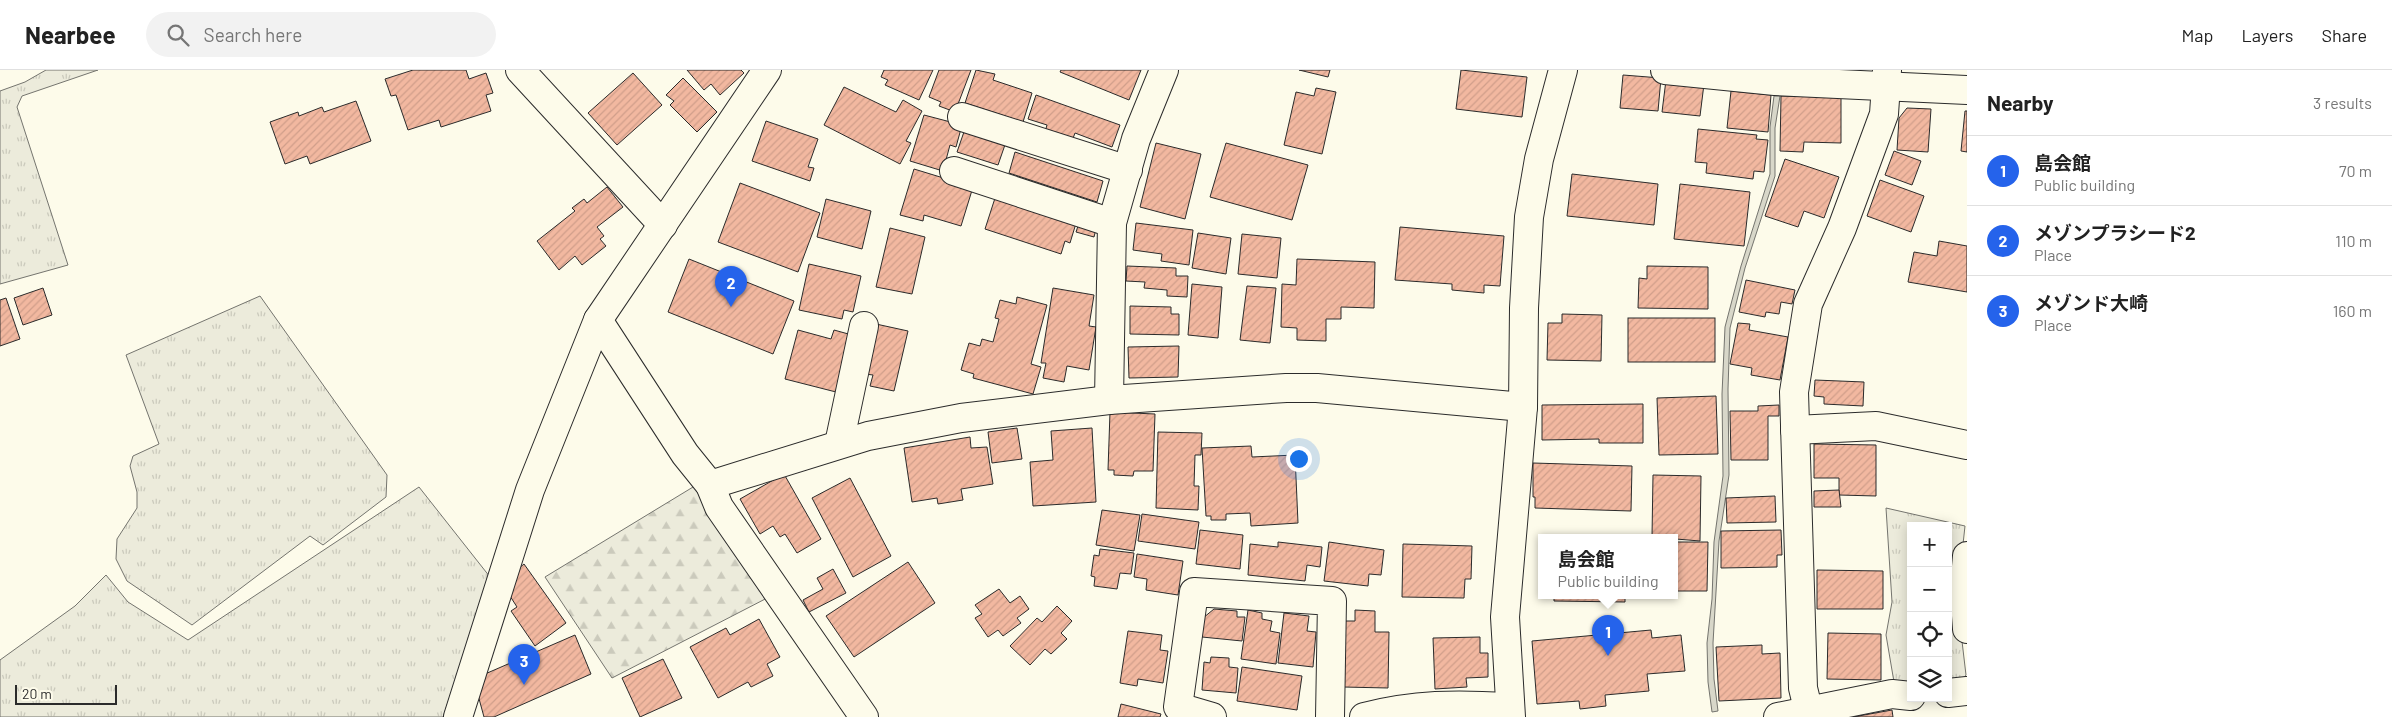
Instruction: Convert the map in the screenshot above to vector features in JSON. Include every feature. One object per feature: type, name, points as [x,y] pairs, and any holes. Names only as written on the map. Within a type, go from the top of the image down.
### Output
[{"type":"street","points":[[520,70],[663,225]]},
{"type":"street","points":[[458,717],[530,490],[598,320],[767,70]]},
{"type":"street","points":[[1108,400],[1112,223],[1136,139],[1164,70]]},
{"type":"street","points":[[1364,717],[1441,704],[1510,712],[1505,617],[1523,407],[1524,308],[1529,217],[1539,159],[1563,70]]},
{"type":"street","points":[[1665,70],[1775,81],[1887,78],[1967,90]]},
{"type":"street","points":[[1809,714],[1803,688],[1794,392],[1808,304],[1842,228],[1881,123],[1884,114],[1887,78]]},
{"type":"street","points":[[962,117],[1128,170]]},
{"type":"street","points":[[954,171],[1112,223]]},
{"type":"street","points":[[598,320],[685,454],[710,485],[719,507],[864,717]]},
{"type":"street","points":[[839,444],[864,326]]},
{"type":"street","points":[[710,485],[868,436],[961,418],[1108,400],[1286,388],[1317,388],[1523,407]]},
{"type":"street","points":[[1795,430],[1876,426],[1967,445]]},
{"type":"street","points":[[1967,556],[1964,588],[1967,629]]},
{"type":"street","points":[[1212,717],[1178,707],[1194,592],[1332,601],[1330,717]]},
{"type":"street","points":[[1952,693],[1967,691]]},
{"type":"street","points":[[1778,717],[1809,714],[1892,694],[1907,696]]},
{"type":"green space","points":[[46,70],[98,70],[22,96],[17,107],[68,265],[0,284],[0,91],[25,82]]},
{"type":"green space","points":[[260,296],[387,475],[386,497],[323,545],[310,536],[192,625],[127,581],[116,559],[117,539],[137,508],[137,492],[130,466],[133,456],[159,444],[126,355]]},
{"type":"green space","points":[[698,484],[771,596],[612,678],[545,577]]},
{"type":"green space","points":[[419,487],[490,577],[443,717],[0,717],[0,660],[75,606],[106,575],[128,602],[188,640]]},
{"type":"green space","points":[[1886,508],[1947,522],[1907,522],[1907,686],[1894,682],[1886,635],[1892,602]]},
{"type":"green space","points":[[1952,523],[1965,526],[1957,599],[1966,675],[1961,682],[1952,683]]},
{"type":"shaded area","points":[[1774,96],[1780,96],[1775,128],[1775,176],[1745,268],[1730,328],[1728,389],[1729,475],[1719,541],[1713,643],[1714,679],[1718,711],[1712,712],[1708,682],[1707,643],[1712,599],[1714,542],[1723,476],[1722,394],[1725,327],[1741,266],[1770,174],[1770,127]]},
{"type":"building","points":[[413,70],[466,70],[469,79],[486,73],[493,93],[486,95],[491,111],[441,127],[439,120],[408,130],[396,95],[391,96],[385,79]]},
{"type":"building","points":[[687,70],[741,70],[744,73],[720,95],[711,84],[704,90]]},
{"type":"building","points":[[884,70],[933,70],[919,100],[885,85],[888,80],[881,77]]},
{"type":"building","points":[[939,70],[971,70],[955,112],[939,106],[941,102],[929,97]]},
{"type":"building","points":[[976,70],[995,74],[993,80],[1032,93],[1023,122],[965,103]]},
{"type":"building","points":[[1061,70],[1141,70],[1129,100],[1060,72]]},
{"type":"building","points":[[1299,70],[1330,70],[1328,77]]},
{"type":"building","points":[[1461,70],[1527,77],[1522,117],[1456,109]]},
{"type":"building","points":[[633,73],[662,105],[617,145],[588,113]]},
{"type":"building","points":[[1623,75],[1661,78],[1658,111],[1620,108]]},
{"type":"building","points":[[683,78],[717,112],[697,132],[670,105],[674,101],[666,95]]},
{"type":"building","points":[[1666,80],[1704,84],[1700,116],[1662,112]]},
{"type":"building","points":[[844,87],[896,112],[903,100],[922,111],[906,141],[911,143],[900,164],[824,125]]},
{"type":"building","points":[[1316,88],[1336,92],[1322,154],[1284,145],[1296,92],[1314,96]]},
{"type":"building","points":[[1731,91],[1771,95],[1768,132],[1727,128]]},
{"type":"building","points":[[1036,95],[1120,125],[1112,147],[1075,133],[1072,141],[1045,132],[1047,125],[1028,119]]},
{"type":"building","points":[[1781,96],[1841,97],[1841,143],[1804,142],[1803,152],[1780,151]]},
{"type":"building","points":[[356,101],[371,141],[310,164],[307,156],[285,164],[270,122],[298,112],[299,116],[322,107],[324,112]]},
{"type":"building","points":[[1907,108],[1931,109],[1928,152],[1897,150],[1899,118]]},
{"type":"building","points":[[1965,111],[1967,111],[1967,152],[1961,151]]},
{"type":"building","points":[[924,115],[962,125],[956,147],[950,145],[943,171],[910,161]]},
{"type":"building","points":[[766,121],[818,139],[808,167],[814,168],[810,181],[752,161]]},
{"type":"building","points":[[966,126],[1007,139],[998,165],[957,152]]},
{"type":"building","points":[[1698,129],[1757,135],[1756,139],[1768,140],[1764,172],[1754,171],[1753,179],[1706,173],[1707,163],[1695,162]]},
{"type":"building","points":[[1156,143],[1201,154],[1185,219],[1140,207]]},
{"type":"building","points":[[1226,143],[1308,165],[1292,220],[1210,197]]},
{"type":"building","points":[[1894,151],[1921,161],[1912,185],[1885,175]]},
{"type":"building","points":[[1015,152],[1103,181],[1097,202],[1009,173]]},
{"type":"building","points":[[1785,159],[1839,177],[1824,218],[1804,211],[1798,227],[1765,216]]},
{"type":"building","points":[[914,169],[973,187],[961,226],[924,215],[923,221],[900,215]]},
{"type":"building","points":[[1572,174],[1658,184],[1654,225],[1567,216]]},
{"type":"building","points":[[1880,180],[1924,196],[1911,232],[1867,216]]},
{"type":"building","points":[[740,183],[820,213],[798,272],[718,242]]},
{"type":"building","points":[[1680,184],[1750,192],[1744,246],[1674,239]]},
{"type":"building","points":[[607,187],[623,207],[597,227],[604,236],[600,239],[606,246],[582,265],[575,256],[559,270],[537,241],[575,211],[572,208],[584,199],[587,203]]},
{"type":"building","points":[[996,195],[1077,220],[1070,243],[1065,241],[1061,254],[985,229]]},
{"type":"building","points":[[826,199],[871,211],[862,249],[817,237]]},
{"type":"building","points":[[1080,220],[1097,225],[1094,237],[1076,232]]},
{"type":"building","points":[[1136,223],[1193,230],[1189,265],[1161,261],[1162,254],[1133,250]]},
{"type":"building","points":[[1400,227],[1504,236],[1500,286],[1484,285],[1484,293],[1452,290],[1452,284],[1395,280]]},
{"type":"building","points":[[890,228],[925,237],[912,294],[876,287]]},
{"type":"building","points":[[1198,233],[1231,238],[1226,274],[1192,268]]},
{"type":"building","points":[[1242,234],[1281,238],[1277,278],[1238,274]]},
{"type":"building","points":[[1939,241],[1967,246],[1967,292],[1908,282],[1914,252],[1937,256]]},
{"type":"building","points":[[689,259],[794,301],[773,354],[668,312]]},
{"type":"building","points":[[1297,259],[1375,262],[1374,308],[1341,307],[1341,319],[1326,319],[1326,341],[1297,340],[1297,328],[1281,327],[1282,284],[1296,285]]},
{"type":"building","points":[[809,264],[861,276],[853,312],[844,310],[842,319],[799,310]]},
{"type":"building","points":[[1127,266],[1176,268],[1176,276],[1188,276],[1187,297],[1167,296],[1167,290],[1144,288],[1145,282],[1126,281]]},
{"type":"building","points":[[1647,266],[1708,267],[1708,309],[1638,308],[1639,278],[1647,279]]},
{"type":"building","points":[[1746,280],[1795,290],[1792,304],[1781,302],[1779,314],[1766,312],[1765,317],[1739,312]]},
{"type":"building","points":[[1192,284],[1222,287],[1218,338],[1188,335]]},
{"type":"building","points":[[1247,286],[1276,288],[1270,343],[1240,340]]},
{"type":"building","points":[[43,288],[52,315],[23,325],[14,298]]},
{"type":"building","points":[[1053,288],[1094,295],[1089,326],[1096,327],[1089,370],[1067,366],[1064,382],[1043,378],[1046,363],[1041,363]]},
{"type":"building","points":[[1017,297],[1047,305],[1031,364],[1041,367],[1033,394],[973,378],[974,374],[961,370],[969,343],[980,346],[982,339],[993,342],[999,319],[995,318],[1000,300],[1016,304]]},
{"type":"building","points":[[6,298],[20,339],[0,346],[0,300]]},
{"type":"building","points":[[1130,306],[1171,307],[1171,314],[1179,314],[1179,335],[1130,334]]},
{"type":"building","points":[[1562,314],[1602,315],[1601,361],[1547,360],[1548,323],[1562,323]]},
{"type":"building","points":[[1628,318],[1715,318],[1715,362],[1628,362]]},
{"type":"building","points":[[1738,323],[1750,324],[1749,330],[1788,337],[1780,380],[1751,375],[1752,368],[1730,364]]},
{"type":"building","points":[[876,324],[908,331],[894,391],[870,386],[873,375],[865,374]]},
{"type":"building","points":[[798,330],[831,339],[834,330],[852,335],[836,392],[785,379]]},
{"type":"building","points":[[1179,346],[1178,377],[1129,378],[1128,347]]},
{"type":"building","points":[[1815,380],[1864,382],[1863,406],[1824,404],[1824,397],[1814,396]]},
{"type":"building","points":[[1716,396],[1718,454],[1659,455],[1657,398]]},
{"type":"building","points":[[1643,404],[1643,443],[1599,443],[1599,439],[1542,440],[1542,405]]},
{"type":"building","points":[[1779,405],[1779,416],[1768,416],[1768,460],[1731,460],[1730,411],[1758,411],[1758,406]]},
{"type":"building","points":[[1110,412],[1155,414],[1153,471],[1134,471],[1133,476],[1114,475],[1114,470],[1108,470]]},
{"type":"building","points":[[1017,428],[1022,459],[992,463],[988,432]]},
{"type":"building","points":[[1092,428],[1096,502],[1033,506],[1030,462],[1053,460],[1051,431]]},
{"type":"building","points":[[1158,432],[1202,433],[1201,455],[1195,455],[1194,486],[1199,486],[1198,510],[1156,508]]},
{"type":"building","points":[[970,437],[971,448],[987,447],[993,484],[961,489],[963,500],[938,504],[937,498],[912,502],[904,448]]},
{"type":"building","points":[[1814,444],[1876,445],[1876,496],[1839,495],[1839,478],[1814,478]]},
{"type":"building","points":[[1251,446],[1252,457],[1295,455],[1298,523],[1251,526],[1250,513],[1226,514],[1226,520],[1211,520],[1211,516],[1206,516],[1202,448]]},
{"type":"building","points":[[1533,463],[1632,466],[1631,511],[1535,508],[1535,497],[1533,497]]},
{"type":"building","points":[[784,474],[821,539],[797,553],[785,534],[780,537],[773,526],[760,534],[740,499]]},
{"type":"building","points":[[1653,475],[1701,476],[1700,541],[1678,539],[1678,534],[1652,534]]},
{"type":"building","points":[[850,478],[891,556],[853,577],[812,498]]},
{"type":"building","points":[[1839,490],[1841,507],[1814,507],[1814,491]]},
{"type":"building","points":[[1775,496],[1776,522],[1727,523],[1726,498]]},
{"type":"building","points":[[1102,510],[1140,515],[1134,551],[1096,545]]},
{"type":"building","points":[[1142,514],[1199,522],[1195,549],[1138,541]]},
{"type":"building","points":[[1200,530],[1243,535],[1240,569],[1196,564]]},
{"type":"building","points":[[1781,530],[1782,555],[1777,555],[1777,567],[1721,568],[1721,531]]},
{"type":"building","points":[[1278,542],[1322,547],[1320,567],[1307,565],[1305,581],[1248,575],[1250,544],[1278,547]]},
{"type":"building","points":[[1329,542],[1384,550],[1381,575],[1369,574],[1368,586],[1324,581]]},
{"type":"building","points":[[1678,542],[1708,542],[1707,591],[1678,591]]},
{"type":"building","points":[[1403,544],[1472,546],[1471,579],[1465,579],[1464,598],[1402,597]]},
{"type":"building","points":[[1100,549],[1134,553],[1131,574],[1120,573],[1117,589],[1094,586],[1095,577],[1091,576],[1094,555],[1099,556]]},
{"type":"building","points":[[1137,554],[1183,561],[1178,595],[1146,590],[1147,579],[1134,577]]},
{"type":"building","points":[[908,562],[935,603],[854,657],[826,616]]},
{"type":"building","points":[[524,564],[566,623],[535,646],[511,611],[517,607],[510,596],[518,569]]},
{"type":"building","points":[[833,569],[846,593],[809,612],[803,600],[823,589],[817,578]]},
{"type":"building","points":[[1817,570],[1883,571],[1883,609],[1817,609]]},
{"type":"building","points":[[999,589],[1010,603],[1020,596],[1029,609],[1017,618],[1021,623],[1003,636],[998,630],[988,637],[975,618],[982,614],[975,605]]},
{"type":"building","points":[[1554,599],[1625,599],[1625,602],[1554,601]]},
{"type":"building","points":[[1057,606],[1072,621],[1061,633],[1067,639],[1051,654],[1045,649],[1030,665],[1010,646],[1037,618],[1042,622]]},
{"type":"building","points":[[1214,609],[1237,611],[1237,617],[1245,617],[1242,641],[1202,637],[1203,618]]},
{"type":"building","points":[[1248,610],[1262,613],[1262,619],[1272,621],[1270,631],[1280,633],[1276,664],[1241,659]]},
{"type":"building","points":[[1355,610],[1375,611],[1375,632],[1389,632],[1388,688],[1343,687],[1345,621],[1355,621]]},
{"type":"building","points":[[1284,613],[1309,616],[1307,631],[1316,632],[1313,667],[1278,663]]},
{"type":"building","points":[[759,619],[780,657],[767,664],[773,676],[751,687],[748,682],[718,698],[690,647],[726,628],[730,635]]},
{"type":"building","points":[[1651,630],[1652,638],[1681,635],[1685,671],[1647,674],[1649,691],[1605,695],[1606,706],[1580,709],[1579,701],[1537,704],[1532,641]]},
{"type":"building","points":[[1128,631],[1162,635],[1160,650],[1168,651],[1163,683],[1138,679],[1137,686],[1120,683]]},
{"type":"building","points":[[1828,633],[1881,634],[1881,680],[1827,679]]},
{"type":"building","points":[[575,635],[591,674],[494,717],[484,717],[478,695],[485,674]]},
{"type":"building","points":[[1480,637],[1480,653],[1488,653],[1488,677],[1466,678],[1467,687],[1435,689],[1433,638]]},
{"type":"building","points":[[1762,645],[1762,654],[1780,653],[1781,698],[1719,701],[1716,647]]},
{"type":"building","points":[[1211,657],[1229,658],[1229,667],[1238,668],[1236,693],[1202,690],[1204,662],[1210,663]]},
{"type":"building","points":[[663,659],[682,698],[640,717],[622,678]]},
{"type":"building","points":[[1242,667],[1302,676],[1297,710],[1237,701]]},
{"type":"building","points":[[1121,704],[1161,714],[1160,717],[1118,717]]},
{"type":"building","points":[[1892,710],[1893,717],[1853,717]]},
{"type":"place","name":"メゾンプラシード2","points":[[731,307]]},
{"type":"place","name":"島会館","points":[[1608,656]]},
{"type":"place","name":"メゾンド大崎","points":[[524,685]]}]
